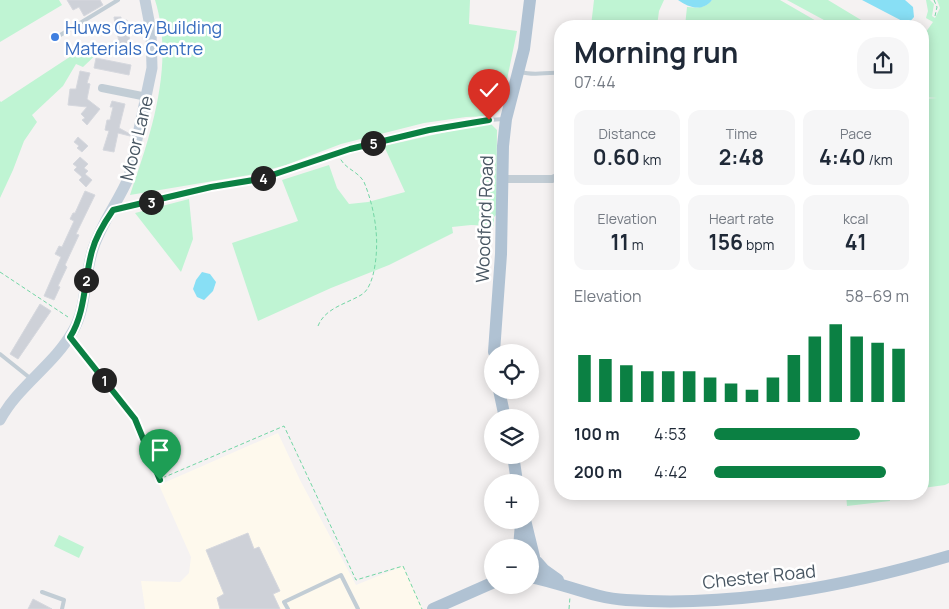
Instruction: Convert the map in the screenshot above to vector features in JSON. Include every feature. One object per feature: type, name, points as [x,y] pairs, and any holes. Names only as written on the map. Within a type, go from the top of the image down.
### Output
[{"type":"main road","name":"Woodford Road","points":[[495,344],[501,254],[502,179],[506,119],[527,31],[530,0]]},
{"type":"main road","name":"Chester Road","points":[[539,578],[606,598],[647,605],[791,593],[900,570],[949,556]]},
{"type":"main road","name":"Chester Road","points":[[539,564],[544,570],[570,588]]},
{"type":"main road","points":[[434,609],[484,587]]},
{"type":"street","name":"Moor Lane","points":[[0,420],[17,396],[70,337],[77,323],[92,251],[102,226],[113,210],[129,177],[152,68],[151,31],[146,0]]},
{"type":"street","points":[[102,88],[147,96]]},
{"type":"street","points":[[502,179],[554,179]]},
{"type":"lane","points":[[57,37],[118,0]]},
{"type":"lane","points":[[518,72],[532,75],[544,72],[554,73]]},
{"type":"lane","points":[[113,210],[211,187],[260,179],[338,152],[437,128],[506,119]]},
{"type":"lane","points":[[0,354],[32,379]]},
{"type":"lane","points":[[288,609],[284,602],[341,575],[358,609]]},
{"type":"lane","points":[[42,592],[64,600],[62,609]]},
{"type":"path","points":[[934,0],[938,7],[935,16]]},
{"type":"path","points":[[318,326],[321,318],[327,312],[363,294],[369,288],[373,272],[376,230],[367,192],[364,182],[346,166],[338,152]]},
{"type":"path","points":[[0,272],[77,323]]},
{"type":"path","points":[[70,337],[135,419],[160,480],[284,426],[356,580],[403,566],[422,609]]},
{"type":"shaded area","points":[[278,433],[300,480],[356,585],[403,566],[423,609],[145,609],[141,581],[180,582],[189,573],[191,557],[159,485]]},
{"type":"green space","points":[[0,0],[59,0],[62,5],[0,42]]},
{"type":"green space","points":[[155,0],[470,0],[469,24],[517,31],[502,104],[499,111],[491,116],[466,117],[424,123],[341,144],[286,165],[249,175],[130,195],[146,148],[158,99],[162,49],[161,24]]},
{"type":"green space","points":[[594,0],[664,0],[659,11],[658,20],[592,20]]},
{"type":"green space","points":[[712,0],[780,0],[815,20],[686,20],[687,7],[707,5]]},
{"type":"green space","points":[[787,0],[828,0],[861,20],[824,20]]},
{"type":"green space","points":[[926,0],[930,0],[934,4],[932,16],[935,18],[940,8],[937,0],[949,0],[949,483],[929,487],[929,99],[937,98],[929,97],[929,28],[933,22],[926,18],[928,11]]},
{"type":"green space","points":[[94,41],[101,50],[83,67],[76,64],[63,86],[32,115],[37,122],[24,141],[0,198],[0,101]]},
{"type":"green space","points":[[491,124],[497,130],[496,215],[494,217],[494,226],[471,225],[452,227],[453,233],[389,265],[331,288],[258,321],[232,243],[298,221],[282,180],[329,165],[337,188],[349,204],[368,202],[405,192],[384,146],[464,128]]},
{"type":"green space","points":[[189,199],[193,239],[181,272],[135,213]]},
{"type":"green space","points":[[846,500],[890,501],[847,506]]},
{"type":"green space","points":[[59,535],[84,547],[79,558],[54,546]]},
{"type":"water","points":[[678,0],[712,0],[704,6],[696,8]]},
{"type":"water","points":[[862,0],[905,0],[913,7],[914,17],[911,20],[900,20]]},
{"type":"water","points":[[202,272],[210,274],[216,282],[213,291],[204,300],[197,297],[193,289],[196,280]]},
{"type":"building","points":[[67,0],[100,0],[103,5],[84,16],[79,7],[73,10]]},
{"type":"building","points":[[114,17],[121,17],[121,21],[127,20],[131,50],[121,52]]},
{"type":"building","points":[[96,58],[131,65],[129,75],[94,68]]},
{"type":"building","points":[[80,71],[90,73],[87,83],[90,84],[87,99],[100,109],[87,125],[82,120],[85,118],[81,114],[87,107],[68,105],[70,89],[76,89]]},
{"type":"building","points":[[112,101],[125,104],[119,128],[130,134],[130,136],[118,133],[114,152],[103,150],[109,131],[105,130],[107,120],[110,120],[113,107],[110,107]]},
{"type":"building","points":[[78,137],[88,146],[82,152],[74,142]]},
{"type":"building","points":[[80,157],[88,164],[84,168],[88,171],[85,174],[92,180],[86,187],[79,180],[82,177],[74,170],[77,167],[73,164]]},
{"type":"building","points":[[85,191],[95,195],[76,234],[79,235],[65,265],[67,267],[54,300],[44,296],[61,257],[55,254],[59,246],[62,247],[74,221],[70,219],[73,213],[75,213]]},
{"type":"building","points":[[40,304],[51,311],[18,359],[10,354]]},
{"type":"building","points":[[248,533],[254,549],[259,547],[280,591],[273,594],[280,609],[220,609],[217,598],[224,594],[206,550]]},
{"type":"building","points":[[33,599],[52,609],[28,609]]},
{"type":"place","name":"Huws Gray Building Materials Centre","points":[[55,37]]},
{"type":"route","points":[[160,480],[135,419],[70,337],[78,320],[96,238],[113,210],[211,187],[260,179],[350,149],[429,130],[489,120]]}]
